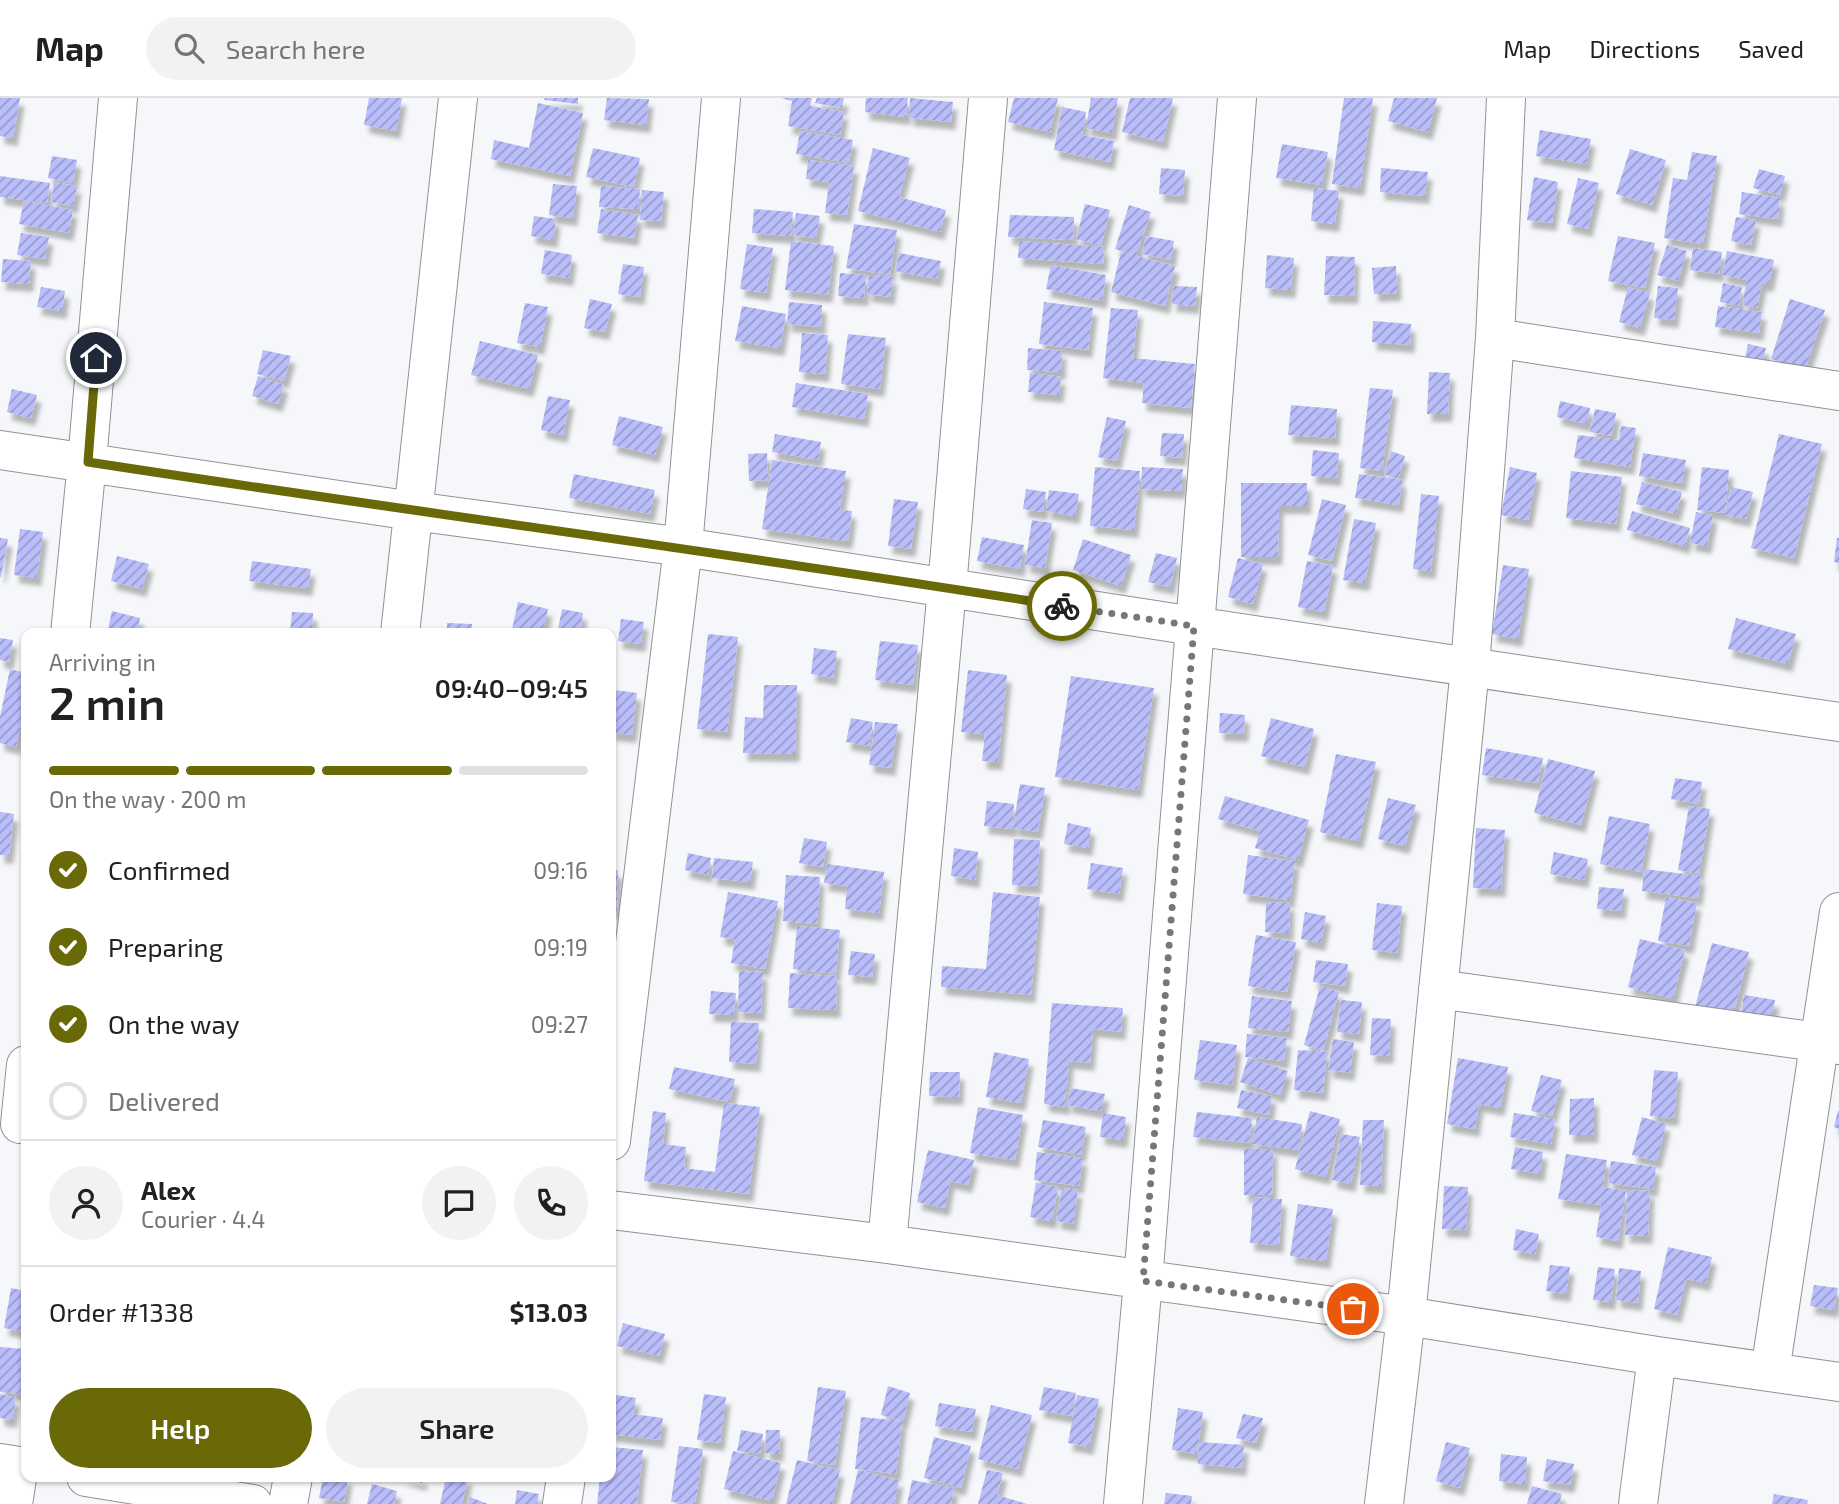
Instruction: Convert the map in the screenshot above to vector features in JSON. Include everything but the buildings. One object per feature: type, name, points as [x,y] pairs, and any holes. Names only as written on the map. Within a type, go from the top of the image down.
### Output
[{"type":"street","points":[[71,628],[88,462],[118,98]]},
{"type":"street","points":[[401,628],[458,98]]},
{"type":"street","points":[[616,1100],[683,547],[721,98]]},
{"type":"street","points":[[887,1244],[947,588],[988,98]]},
{"type":"street","points":[[1123,1504],[1237,98]]},
{"type":"street","points":[[1384,1504],[1406,1316],[1470,667],[1495,338],[1506,98]]},
{"type":"street","points":[[1495,338],[1839,391]]},
{"type":"street","points":[[0,450],[413,511],[683,547],[1839,722]]},
{"type":"street","points":[[1770,1372],[1829,1044],[1839,912]]},
{"type":"street","points":[[1438,989],[1829,1044]]},
{"type":"street","points":[[16,1123],[21,1094]]},
{"type":"street","points":[[616,1211],[887,1244],[1406,1316],[1839,1382]]},
{"type":"street","points":[[1638,1504],[1657,1356]]},
{"type":"street","points":[[13,1504],[15,1465]]},
{"type":"street","points":[[117,1482],[253,1504]]},
{"type":"street","points":[[288,1504],[292,1482]]},
{"type":"street","points":[[562,1504],[565,1482]]},
{"type":"way so far","points":[[1062,606],[1194,626],[1143,1281],[1353,1309]]},
{"type":"route","points":[[96,358],[88,462],[413,511],[683,547],[1062,606]]}]
